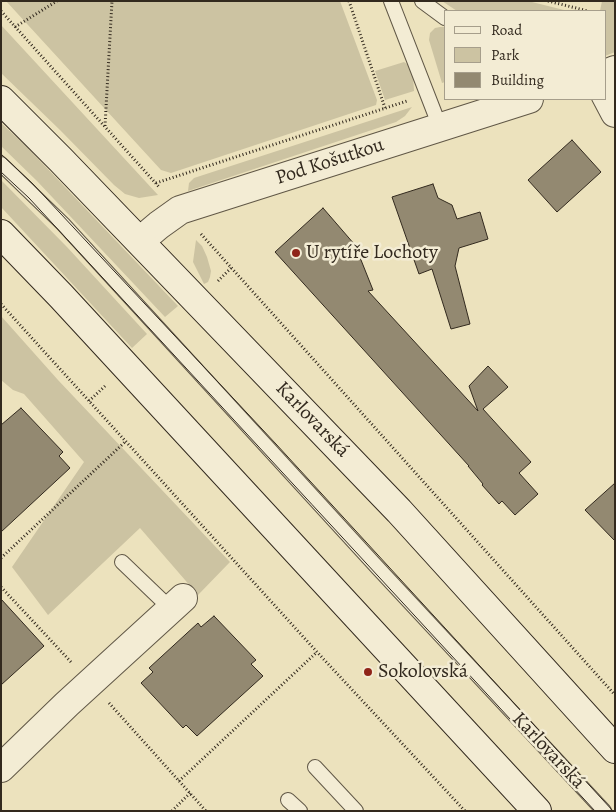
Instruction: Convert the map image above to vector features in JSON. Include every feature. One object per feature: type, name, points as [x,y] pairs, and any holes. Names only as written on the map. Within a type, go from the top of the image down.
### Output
[{"type":"main road","points":[[606,96],[615,113]]},
{"type":"main road","name":"Karlovarská","points":[[1,100],[68,166],[399,511],[615,749]]},
{"type":"main road","name":"Pod Košutkou","points":[[140,241],[180,210],[526,100]]},
{"type":"main road","points":[[1,234],[537,811]]},
{"type":"main road","points":[[1,768],[67,704],[177,604]]},
{"type":"lane","points":[[391,1],[440,127]]},
{"type":"lane","points":[[422,1],[444,17]]},
{"type":"lane","name":"Karlovarská","points":[[1,164],[63,224],[383,574],[604,811]]},
{"type":"lane","points":[[122,562],[177,604]]},
{"type":"lane","points":[[315,767],[356,811]]},
{"type":"lane","points":[[288,800],[300,811]]},
{"type":"path","points":[[15,26],[57,1]]},
{"type":"path","points":[[105,127],[112,1]]},
{"type":"path","points":[[349,1],[386,108]]},
{"type":"path","points":[[548,1],[584,10]]},
{"type":"path","points":[[1,11],[615,695]]},
{"type":"path","points":[[156,183],[427,94]]},
{"type":"path","points":[[1,304],[317,652],[465,811]]},
{"type":"path","points":[[1,558],[126,441]]},
{"type":"path","points":[[179,780],[317,652]]},
{"type":"path","points":[[172,811],[190,793]]},
{"type":"green space","points":[[6,1],[340,1],[377,100],[376,105],[171,173],[161,170]]},
{"type":"green space","points":[[442,1],[528,1],[564,10],[456,10]]},
{"type":"green space","points":[[602,1],[615,1],[615,52],[606,56],[606,10],[600,10]]},
{"type":"green space","points":[[1,25],[158,195],[139,198],[125,194],[1,73]]},
{"type":"green space","points":[[444,27],[444,82],[442,83],[429,40],[430,33],[435,28]]},
{"type":"green space","points":[[404,62],[410,66],[414,91],[385,100],[375,71]]},
{"type":"green space","points":[[412,107],[405,116],[396,122],[188,191],[189,183],[194,178]]},
{"type":"green space","points":[[1,123],[26,146],[178,306],[165,317],[37,181],[1,146]]},
{"type":"green space","points":[[1,180],[67,247],[147,334],[132,348],[1,207]]},
{"type":"green space","points":[[196,240],[202,246],[211,271],[208,282],[204,284],[193,262]]},
{"type":"green space","points":[[1,316],[58,380],[230,562],[198,595],[140,528],[48,615],[12,567],[84,462],[24,394],[13,390],[1,380]]},
{"type":"building","points":[[572,140],[601,172],[557,212],[528,180]]},
{"type":"building","points":[[433,184],[438,198],[452,205],[457,219],[480,212],[488,239],[459,248],[455,266],[470,324],[451,329],[432,269],[419,274],[392,197]]},
{"type":"building","points":[[323,208],[355,245],[373,290],[368,291],[478,411],[469,386],[488,366],[508,387],[483,409],[531,462],[519,473],[538,494],[515,515],[502,501],[499,504],[482,485],[469,466],[275,252]]},
{"type":"building","points":[[21,408],[63,452],[59,456],[70,468],[1,532],[1,425]]},
{"type":"building","points":[[615,483],[615,541],[585,510]]},
{"type":"building","points":[[1,599],[44,646],[1,685]]},
{"type":"building","points":[[214,616],[256,660],[251,664],[263,676],[197,736],[186,725],[183,728],[141,683],[153,672],[149,668],[198,623],[201,627]]},
{"type":"tram line","points":[[1,154],[33,184],[276,444],[613,811]]},
{"type":"tram line","points":[[1,172],[29,198],[595,811]]},
{"type":"place","name":"U rytíře Lochoty","points":[[296,253]]},
{"type":"place","name":"Sokolovská","points":[[368,672]]}]
